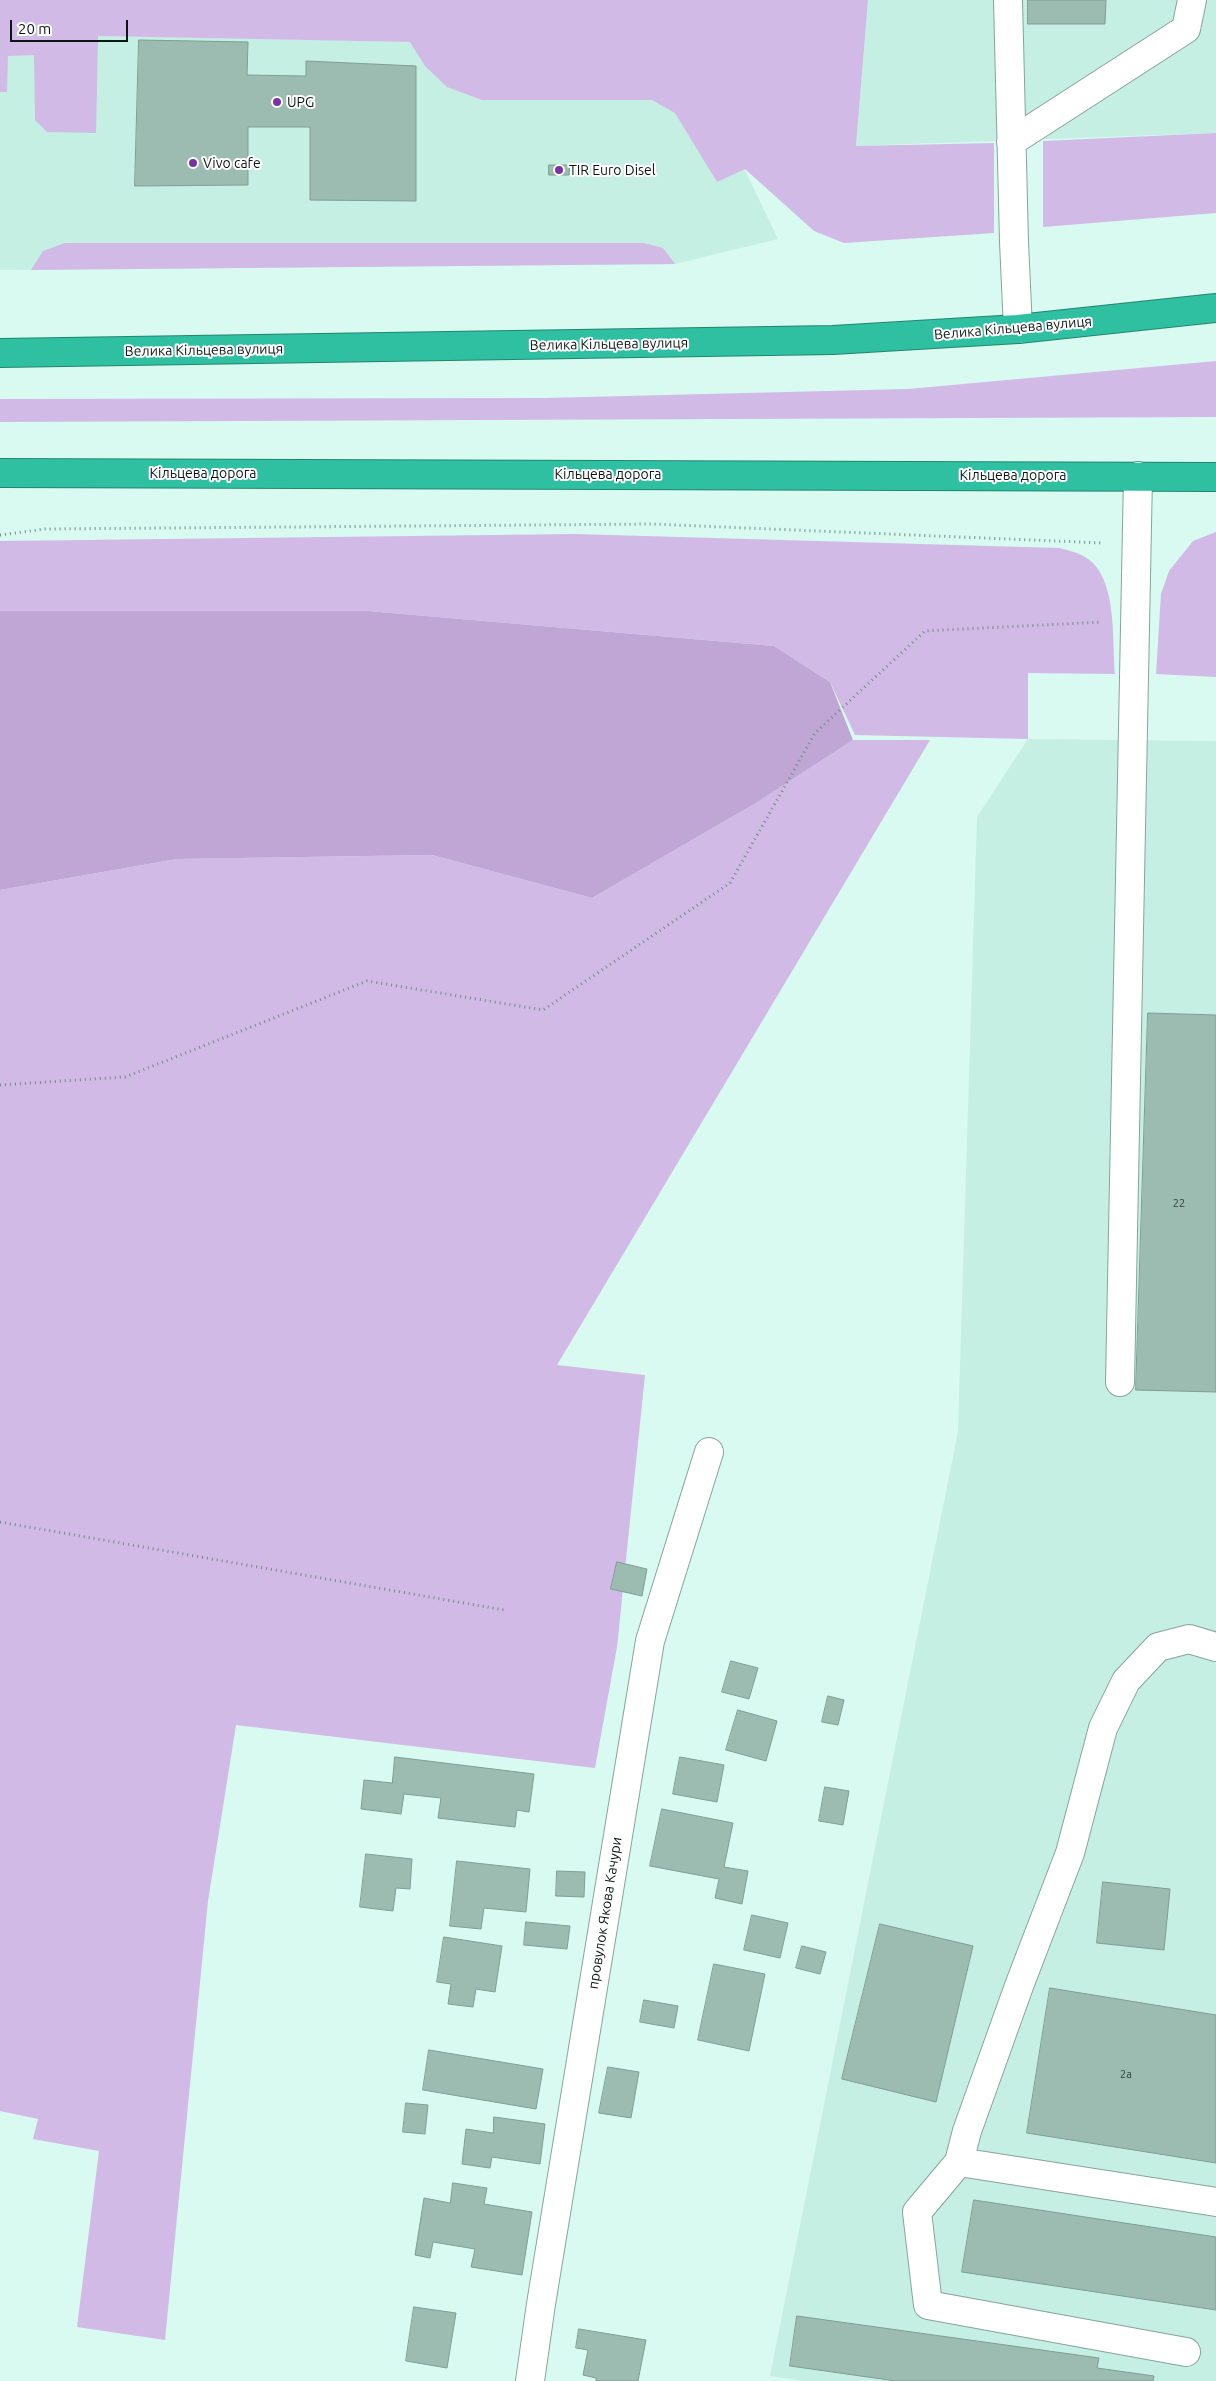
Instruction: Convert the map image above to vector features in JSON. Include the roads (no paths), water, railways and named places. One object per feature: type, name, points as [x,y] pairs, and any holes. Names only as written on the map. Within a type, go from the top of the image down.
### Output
[{"type":"highway","name":"Велика Кільцева вулиця","points":[[0,353],[833,340],[1018,329],[1216,308]]},
{"type":"highway","name":"Кільцева дорога","points":[[0,473],[1138,476],[1216,478]]},
{"type":"street","points":[[1008,0],[1018,329]]},
{"type":"street","points":[[1011,142],[1186,29],[1192,0]]},
{"type":"street","points":[[1120,1382],[1135,545],[1138,476]]},
{"type":"street","name":"провулок Якова Качури","points":[[530,2381],[540,2304],[650,1641],[708,1452]]},
{"type":"street","points":[[1186,2352],[928,2306],[917,2212],[959,2162],[967,2131],[1019,1986],[1070,1853],[1104,1728],[1126,1681],[1158,1647],[1189,1639],[1216,1647]]},
{"type":"street","points":[[959,2162],[1216,2202]]},
{"type":"place","name":"UPG","points":[[277,102]]},
{"type":"place","name":"Vivo cafe","points":[[193,163]]},
{"type":"place","name":"TIR Euro Disel","points":[[559,170]]}]
